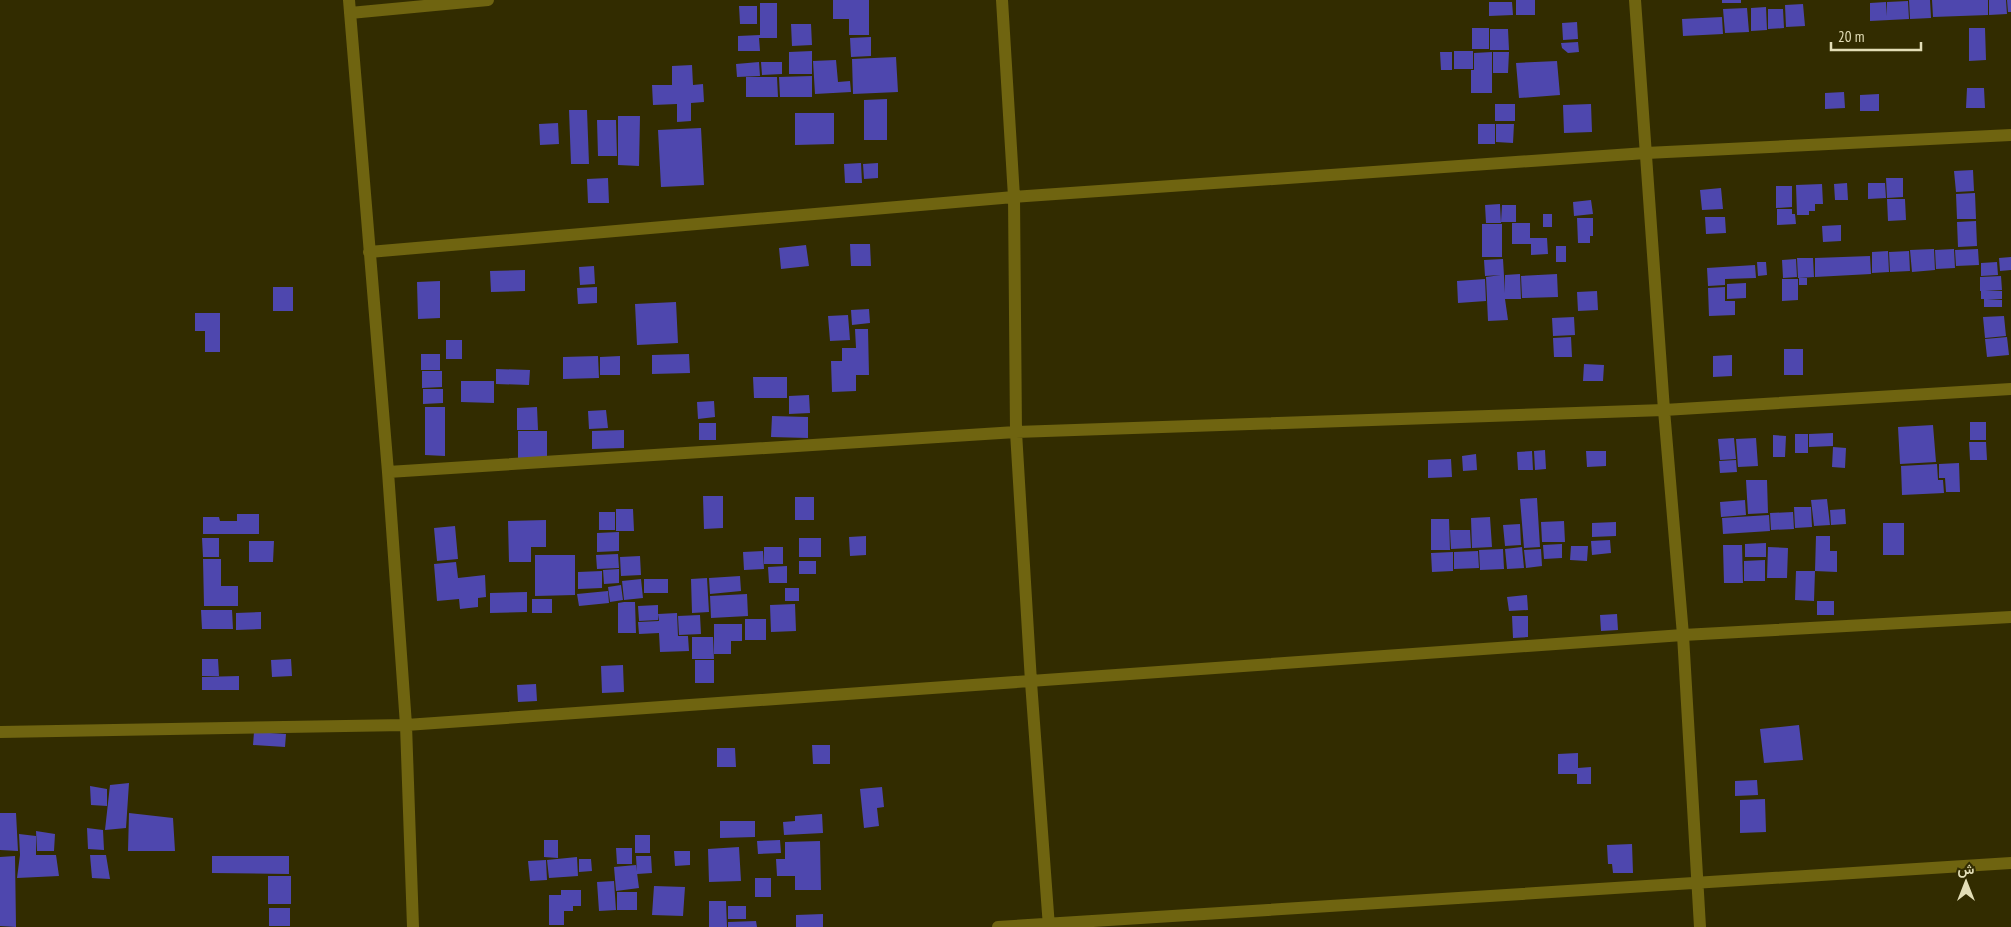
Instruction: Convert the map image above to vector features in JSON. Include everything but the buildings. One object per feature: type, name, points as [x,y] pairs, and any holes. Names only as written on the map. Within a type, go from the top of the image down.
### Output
[{"type":"street","points":[[349,0],[388,472],[406,725],[413,927]]},
{"type":"street","points":[[350,13],[488,0]]},
{"type":"street","points":[[1002,0],[1014,197],[1016,432],[1031,682],[1049,926]]},
{"type":"street","points":[[1635,0],[1664,410],[1683,635],[1700,927]]},
{"type":"street","points":[[369,252],[1014,197],[1646,153],[2011,135]]},
{"type":"street","points":[[388,472],[1016,432],[1664,410],[2011,389]]},
{"type":"street","points":[[0,732],[406,725],[1683,635],[2011,617]]},
{"type":"street","points":[[998,927],[1049,926],[2011,863]]}]
